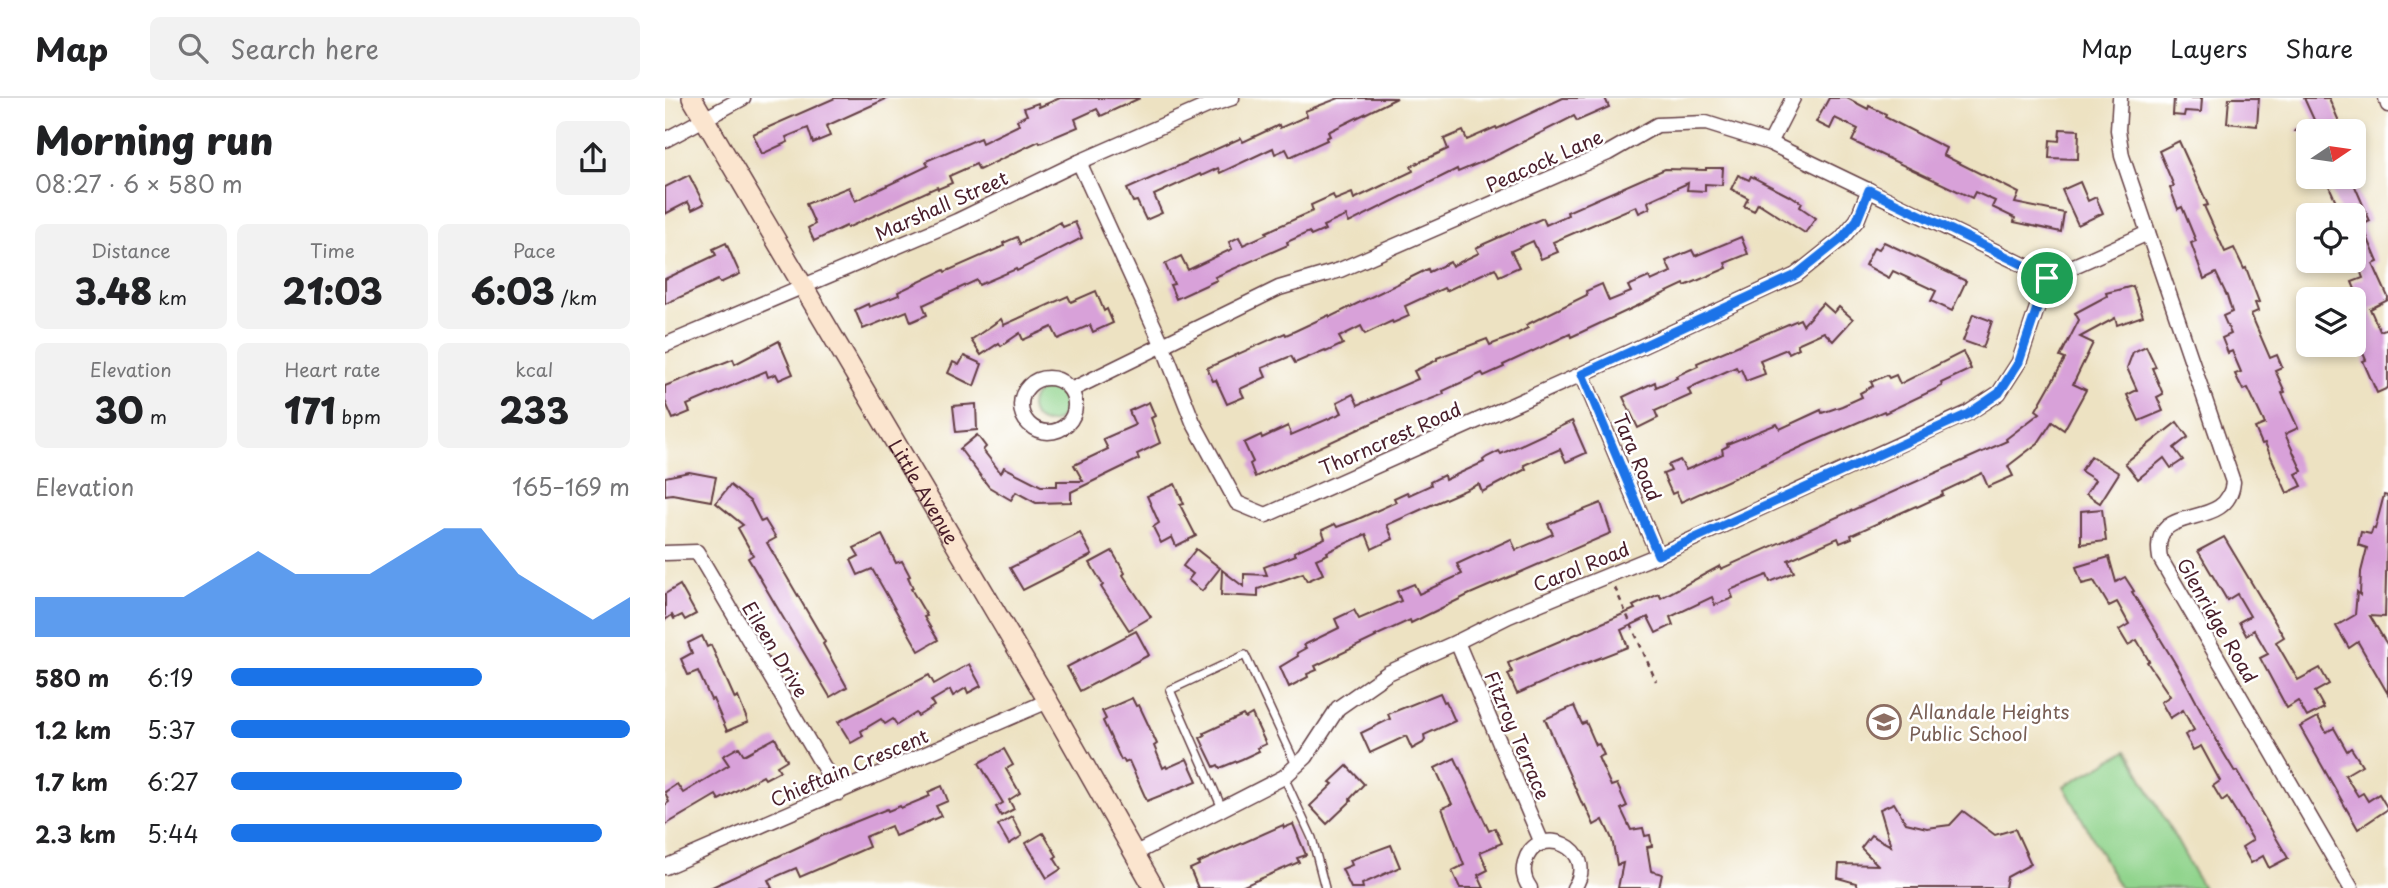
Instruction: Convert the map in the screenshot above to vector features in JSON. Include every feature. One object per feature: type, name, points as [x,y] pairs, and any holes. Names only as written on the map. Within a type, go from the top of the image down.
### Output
[{"type":"street","name":"Little Avenue","points":[[692,98],[1048,701],[1154,888]]},
{"type":"street","points":[[665,140],[743,98]]},
{"type":"street","name":"Marshall Street","points":[[665,345],[957,221],[1079,162],[1207,106],[1232,98]]},
{"type":"street","points":[[1770,143],[1793,98]]},
{"type":"street","points":[[2047,278],[2148,233],[2119,141],[2120,98]]},
{"type":"street","points":[[2386,98],[2388,105]]},
{"type":"street","name":"Peacock Lane","points":[[1070,390],[1279,288],[1340,270],[1608,153],[1657,125],[1706,123],[1770,143],[2047,278]]},
{"type":"street","name":"Thorncrest Road","points":[[1079,162],[1163,346],[1193,422],[1237,503],[1266,515],[1796,275],[1841,239],[1857,220],[1869,190]]},
{"type":"street","name":"Glenridge Road","points":[[2148,233],[2233,482],[2230,497],[2224,505],[2212,512],[2179,520],[2164,529],[2158,545],[2160,558],[2351,888]]},
{"type":"street","name":"Carol Road","points":[[1134,854],[1284,777],[1306,757],[1338,708],[1388,673],[1509,616],[1658,555],[1968,414],[1999,393],[2019,362],[2047,278]]},
{"type":"street","name":"Tara Road","points":[[1582,374],[1658,555]]},
{"type":"street","name":"Eileen Drive","points":[[665,553],[697,552],[839,793]]},
{"type":"street","name":"Fitzroy Terrace","points":[[1457,642],[1542,843]]},
{"type":"street","name":"Chieftain Crescent","points":[[665,867],[1048,701]]},
{"type":"street","points":[[1530,888],[1523,872],[1525,858],[1533,848],[1552,841],[1564,844],[1575,852],[1580,863],[1581,876],[1574,888]]},
{"type":"lane","points":[[1223,808],[1170,690],[1245,654],[1296,766]]},
{"type":"lane","points":[[1284,777],[1313,838],[1325,888]]},
{"type":"path","points":[[1609,575],[1656,681]]},
{"type":"green space","points":[[1048,389],[1060,394],[1065,406],[1060,418],[1048,423],[1036,418],[1031,406],[1036,394]]},
{"type":"green space","points":[[2127,751],[2203,888],[2120,888],[2064,786]]},
{"type":"building","points":[[835,98],[888,98],[826,126],[830,136],[813,143],[808,128],[786,137],[788,142],[762,154],[753,134]]},
{"type":"building","points":[[1060,98],[1140,98],[1101,116],[1097,109],[1075,119],[1078,127],[1040,143],[1039,141],[979,170],[976,164],[949,176],[952,183],[938,189],[937,187],[814,241],[808,228],[815,224],[806,204],[849,187],[855,201],[928,166],[926,161],[980,138],[982,143],[1019,125],[1017,120],[1027,115],[1024,108],[1038,103],[1039,107]]},
{"type":"building","points":[[1339,98],[1397,98],[1328,132],[1330,136],[1327,140],[1290,157],[1286,149],[1275,154],[1273,148],[1220,173],[1218,168],[1201,176],[1200,174],[1154,195],[1162,213],[1146,220],[1137,201],[1133,202],[1127,189],[1241,138],[1243,142],[1279,125],[1280,128],[1307,116],[1305,111]]},
{"type":"building","points":[[1563,98],[1605,98],[1609,107],[1577,121],[1574,116],[1489,159],[1458,172],[1457,169],[1349,223],[1346,216],[1323,226],[1325,230],[1311,236],[1309,232],[1287,242],[1288,245],[1215,277],[1217,280],[1176,299],[1170,285],[1174,284],[1165,264],[1181,256],[1188,270],[1232,249],[1229,242],[1239,237],[1243,245],[1313,211],[1311,205],[1333,195],[1335,200],[1352,193],[1354,199],[1413,171],[1411,166],[1448,149],[1444,139],[1463,131],[1467,140]]},
{"type":"building","points":[[1829,98],[1847,98],[1868,109],[1869,106],[1886,114],[1885,117],[1946,148],[1943,155],[2019,193],[2015,203],[2064,213],[2061,232],[2014,222],[2015,218],[1992,207],[1995,201],[1975,192],[1972,198],[1852,141],[1858,129],[1835,118],[1830,129],[1816,122]]},
{"type":"building","points":[[2174,98],[2202,98],[2201,112],[2185,111],[2184,116],[2173,115]]},
{"type":"building","points":[[2229,98],[2259,98],[2257,126],[2227,123]]},
{"type":"building","points":[[2304,98],[2329,98],[2338,119],[2314,119]]},
{"type":"building","points":[[2060,129],[2079,130],[2078,159],[2049,158],[2050,140],[2059,141]]},
{"type":"building","points":[[2179,141],[2208,205],[2204,206],[2225,252],[2234,248],[2244,269],[2246,268],[2259,302],[2255,303],[2258,311],[2251,314],[2270,358],[2277,355],[2282,367],[2275,370],[2298,428],[2285,434],[2302,471],[2296,474],[2302,486],[2287,493],[2265,443],[2262,444],[2255,428],[2265,424],[2248,388],[2243,390],[2235,374],[2241,372],[2232,351],[2228,353],[2222,338],[2231,334],[2223,316],[2232,312],[2227,296],[2216,273],[2204,279],[2191,243],[2196,241],[2182,207],[2178,209],[2170,188],[2174,186],[2159,151]]},
{"type":"building","points":[[1723,168],[1722,185],[1705,184],[1705,191],[1687,190],[1688,183],[1650,200],[1650,208],[1639,213],[1636,206],[1553,242],[1558,252],[1541,259],[1533,241],[1511,251],[1519,267],[1499,276],[1495,268],[1446,291],[1444,288],[1405,306],[1409,316],[1365,334],[1361,326],[1339,337],[1343,344],[1326,352],[1325,350],[1295,363],[1291,356],[1262,368],[1266,377],[1240,389],[1244,397],[1227,404],[1207,368],[1285,333],[1286,335],[1329,315],[1330,317],[1428,269],[1429,272],[1450,262],[1452,266],[1479,253],[1476,248],[1484,244],[1543,218],[1546,225],[1568,215],[1567,212],[1665,169]]},
{"type":"building","points":[[689,175],[704,204],[692,210],[688,202],[665,214],[665,187]]},
{"type":"building","points":[[1738,175],[1749,180],[1751,176],[1790,195],[1802,203],[1800,207],[1816,218],[1805,233],[1758,203],[1754,211],[1744,206],[1748,198],[1731,189]]},
{"type":"building","points":[[2080,182],[2088,201],[2096,197],[2103,213],[2078,225],[2062,190]]},
{"type":"building","points":[[2330,189],[2356,189],[2362,203],[2337,203]]},
{"type":"building","points":[[1060,222],[1063,227],[1075,222],[1082,238],[1017,271],[1016,269],[979,285],[977,280],[923,305],[927,315],[911,322],[907,311],[863,329],[855,310],[899,295],[898,292],[1004,246],[1003,243],[1017,237],[1020,244]]},
{"type":"building","points":[[2366,234],[2378,262],[2373,264],[2388,297],[2388,300],[2370,309],[2380,331],[2388,328],[2388,388],[2377,393],[2363,361],[2366,360],[2366,287],[2354,287],[2352,282],[2363,278],[2361,273],[2366,273]]},
{"type":"building","points":[[1741,237],[1748,254],[1725,263],[1727,268],[1685,286],[1684,284],[1571,337],[1570,334],[1503,365],[1504,367],[1484,376],[1482,373],[1443,391],[1444,394],[1385,417],[1255,477],[1250,464],[1253,462],[1244,443],[1288,426],[1291,435],[1342,413],[1337,402],[1353,394],[1358,405],[1418,379],[1414,371],[1437,358],[1487,339],[1490,345],[1513,336],[1528,328],[1526,325],[1587,295],[1586,291],[1602,284],[1609,301],[1631,292],[1628,286],[1649,277],[1651,281],[1671,272],[1666,261],[1692,250],[1695,256]]},
{"type":"building","points":[[1884,242],[1966,281],[1952,311],[1931,301],[1936,291],[1893,271],[1889,278],[1865,265],[1874,247],[1879,249]]},
{"type":"building","points":[[726,243],[740,274],[720,283],[718,280],[665,304],[665,279],[716,255],[713,249]]},
{"type":"building","points":[[2133,286],[2143,316],[2117,325],[2115,318],[2080,337],[2093,343],[2073,384],[2086,390],[2064,430],[2052,422],[2038,443],[2008,466],[2013,476],[1988,487],[1982,473],[1942,492],[1943,495],[1851,535],[1852,538],[1840,543],[1838,538],[1788,560],[1794,572],[1770,582],[1767,575],[1730,590],[1733,598],[1715,605],[1712,597],[1670,617],[1673,625],[1656,633],[1648,617],[1621,630],[1628,647],[1517,694],[1508,674],[1512,672],[1508,663],[1635,609],[1633,606],[1659,594],[1661,598],[1720,566],[1721,569],[2007,441],[2006,439],[2040,413],[2036,410],[2065,359],[2060,357],[2079,320],[2075,313],[2107,296],[2106,293]]},
{"type":"building","points":[[1096,291],[1104,311],[1107,309],[1113,323],[1093,332],[1090,325],[1058,339],[1052,327],[1023,340],[1020,333],[981,355],[971,340],[1001,319],[1004,325],[1068,296],[1071,302]]},
{"type":"building","points":[[1823,303],[1834,313],[1839,307],[1853,319],[1833,341],[1824,332],[1797,344],[1799,348],[1789,353],[1787,349],[1760,360],[1765,374],[1746,381],[1741,369],[1738,371],[1736,367],[1688,389],[1691,395],[1655,411],[1658,418],[1638,428],[1623,397],[1655,382],[1656,387],[1677,378],[1676,376],[1698,366],[1697,363],[1800,319],[1803,325]]},
{"type":"building","points":[[1973,314],[1992,321],[1983,348],[1963,341]]},
{"type":"building","points":[[779,341],[793,374],[779,380],[776,374],[768,377],[766,371],[687,405],[690,412],[673,419],[665,401],[665,386],[733,359],[735,364]]},
{"type":"building","points":[[2146,346],[2156,367],[2152,368],[2163,394],[2157,397],[2163,411],[2139,421],[2127,395],[2137,390],[2127,368],[2133,352]]},
{"type":"building","points":[[1963,352],[1971,369],[1941,383],[1942,386],[1681,502],[1676,492],[1672,494],[1663,474],[1671,471],[1668,465],[1680,460],[1686,470],[1723,454],[1722,449],[1728,446],[1727,444],[1777,424],[1780,429],[1821,410],[1822,413],[1842,406],[1862,397],[1860,393],[1873,386],[1871,382],[1887,375],[1889,378],[1896,375],[1900,384]]},
{"type":"building","points":[[964,356],[982,364],[974,386],[948,373],[953,362],[959,365]]},
{"type":"building","points":[[1149,402],[1155,416],[1151,418],[1160,443],[1137,454],[1139,459],[1071,492],[1071,502],[1036,503],[1016,492],[1011,500],[989,487],[960,449],[977,435],[986,447],[983,450],[1001,473],[1004,467],[1041,486],[1057,486],[1057,481],[1083,481],[1074,465],[1108,449],[1103,439],[1135,425],[1129,411]]},
{"type":"building","points":[[976,404],[977,430],[956,432],[953,406]]},
{"type":"building","points":[[1572,421],[1586,453],[1566,462],[1560,449],[1524,465],[1526,469],[1482,492],[1479,484],[1429,506],[1387,525],[1393,539],[1372,549],[1366,534],[1316,559],[1323,574],[1307,581],[1303,573],[1258,589],[1258,597],[1221,595],[1222,570],[1244,587],[1244,574],[1267,575],[1264,567],[1296,555],[1294,552],[1325,538],[1322,530],[1356,520],[1396,502],[1394,498],[1407,492],[1409,495],[1431,485],[1430,482],[1444,475],[1445,480],[1484,462],[1487,457],[1499,451],[1501,454]]},
{"type":"building","points":[[2177,422],[2188,437],[2174,448],[2183,460],[2171,468],[2164,458],[2138,479],[2125,463]]},
{"type":"building","points":[[2091,456],[2119,473],[2100,503],[2086,494],[2095,480],[2081,471]]},
{"type":"building","points":[[689,472],[716,477],[711,501],[665,495],[665,477]]},
{"type":"building","points":[[1175,484],[1184,504],[1180,505],[1196,536],[1176,546],[1172,537],[1161,543],[1153,527],[1159,523],[1147,496]]},
{"type":"building","points":[[730,485],[751,502],[761,522],[765,520],[776,538],[767,543],[825,642],[823,644],[847,687],[830,697],[748,558],[753,555],[738,528],[743,525],[716,503]]},
{"type":"building","points":[[2384,495],[2388,496],[2385,617],[2370,616],[2388,646],[2388,694],[2358,642],[2349,648],[2336,626],[2355,615],[2367,548],[2358,545],[2361,532],[2371,534],[2373,528],[2375,529]]},
{"type":"building","points":[[1601,503],[1611,533],[1470,594],[1411,623],[1410,620],[1375,636],[1315,666],[1317,670],[1289,687],[1280,667],[1298,656],[1297,653],[1306,648],[1304,645],[1339,628],[1335,619],[1354,610],[1359,619],[1401,601],[1397,591],[1414,584],[1419,594],[1462,574],[1457,564],[1511,539],[1516,550],[1553,534],[1548,524]]},
{"type":"building","points":[[2102,509],[2106,541],[2081,544],[2081,511]]},
{"type":"building","points":[[1080,533],[1092,555],[1023,590],[1010,568]]},
{"type":"building","points":[[882,535],[896,563],[902,561],[910,576],[911,589],[938,640],[919,651],[872,569],[858,575],[851,560],[859,556],[854,548]]},
{"type":"building","points":[[2224,537],[2284,637],[2276,642],[2298,680],[2320,668],[2329,684],[2315,692],[2324,708],[2307,717],[2298,701],[2287,708],[2260,658],[2268,654],[2254,630],[2246,635],[2239,622],[2250,616],[2237,594],[2227,600],[2198,551]]},
{"type":"building","points":[[1196,549],[1220,568],[1202,591],[1188,580],[1193,574],[1183,566]]},
{"type":"building","points":[[1112,551],[1125,573],[1123,575],[1151,617],[1129,630],[1101,587],[1103,585],[1090,563]]},
{"type":"building","points":[[2109,557],[2116,582],[2125,577],[2134,591],[2132,592],[2181,673],[2223,752],[2288,858],[2269,868],[2263,856],[2251,863],[2242,847],[2253,840],[2227,797],[2222,801],[2213,786],[2220,781],[2201,746],[2193,750],[2185,735],[2194,730],[2183,710],[2170,718],[2161,702],[2170,696],[2147,662],[2149,661],[2137,640],[2128,645],[2119,630],[2129,624],[2117,602],[2109,606],[2094,581],[2082,584],[2076,567]]},
{"type":"building","points":[[680,585],[696,614],[685,620],[682,615],[674,619],[672,615],[665,620],[665,594]]},
{"type":"building","points":[[1136,631],[1149,655],[1080,691],[1067,667]]},
{"type":"building","points":[[702,636],[707,647],[711,645],[748,722],[727,731],[698,671],[688,675],[681,659],[692,653],[688,643]]},
{"type":"building","points":[[969,664],[981,686],[968,693],[966,688],[953,696],[950,690],[931,701],[934,706],[918,716],[916,713],[897,725],[893,719],[885,724],[881,719],[861,731],[863,736],[851,743],[838,722],[929,675],[934,684]]},
{"type":"building","points":[[1440,693],[1455,721],[1424,735],[1423,743],[1412,749],[1406,736],[1370,753],[1361,733],[1390,719],[1388,714]]},
{"type":"building","points":[[1132,698],[1136,706],[1139,705],[1157,744],[1154,746],[1163,768],[1187,759],[1197,781],[1147,801],[1129,761],[1125,763],[1121,760],[1103,721],[1106,719],[1102,711]]},
{"type":"building","points":[[1574,706],[1582,724],[1586,722],[1596,745],[1599,744],[1604,755],[1598,757],[1611,786],[1617,784],[1627,806],[1621,809],[1631,830],[1643,828],[1645,836],[1650,835],[1652,846],[1647,847],[1651,871],[1662,874],[1659,888],[1618,888],[1623,863],[1617,865],[1612,839],[1603,820],[1594,825],[1585,805],[1583,806],[1545,719]]},
{"type":"building","points":[[1252,714],[1266,744],[1257,748],[1259,751],[1242,759],[1220,768],[1218,765],[1214,767],[1200,738],[1204,733],[1243,715],[1245,718]]},
{"type":"building","points":[[2318,717],[2326,732],[2334,728],[2347,751],[2351,748],[2362,765],[2345,775],[2358,796],[2363,793],[2368,801],[2379,794],[2388,809],[2358,829],[2300,727]]},
{"type":"building","points":[[775,738],[787,760],[777,766],[780,771],[765,779],[763,776],[719,800],[716,795],[665,825],[665,805],[669,802],[665,792],[677,784],[683,793],[729,765],[723,756],[739,747],[744,755]]},
{"type":"building","points":[[1004,749],[1013,765],[1006,769],[1020,793],[1009,800],[1014,809],[1001,816],[996,807],[1003,803],[979,763]]},
{"type":"building","points":[[1455,758],[1489,831],[1495,828],[1502,843],[1480,852],[1488,870],[1478,875],[1484,888],[1460,888],[1452,871],[1464,865],[1442,808],[1452,804],[1435,768]]},
{"type":"building","points":[[1347,766],[1364,784],[1327,824],[1310,806]]},
{"type":"building","points":[[942,786],[948,801],[936,806],[941,816],[910,830],[895,836],[891,826],[865,837],[869,847],[800,877],[796,868],[768,880],[772,888],[710,888],[835,830],[887,809],[901,808],[930,796],[928,792]]},
{"type":"building","points":[[1894,803],[1906,823],[1927,828],[1950,825],[1963,811],[1995,835],[2015,829],[2031,864],[2007,877],[2005,888],[1859,888],[1856,883],[1838,878],[1839,864],[1878,865],[1861,848],[1871,835],[1891,846],[1880,809]]},
{"type":"building","points":[[1012,817],[1022,836],[1009,844],[998,825]]},
{"type":"building","points":[[1293,824],[1306,855],[1297,858],[1299,862],[1239,888],[1198,888],[1190,869],[1199,865],[1198,863],[1283,825],[1284,828]]},
{"type":"building","points":[[1043,833],[1057,856],[1054,858],[1061,869],[1047,878],[1026,843]]},
{"type":"building","points":[[1391,845],[1400,867],[1362,884],[1363,888],[1351,888],[1342,869],[1352,865],[1350,860]]},
{"type":"place","name":"Allandale Heights Public School","points":[[1884,722]]},
{"type":"route","points":[[1869,190],[2047,278],[2019,362],[1999,393],[1968,414],[1658,555],[1582,374],[1796,275],[1841,239],[1857,220],[1869,190]]}]
